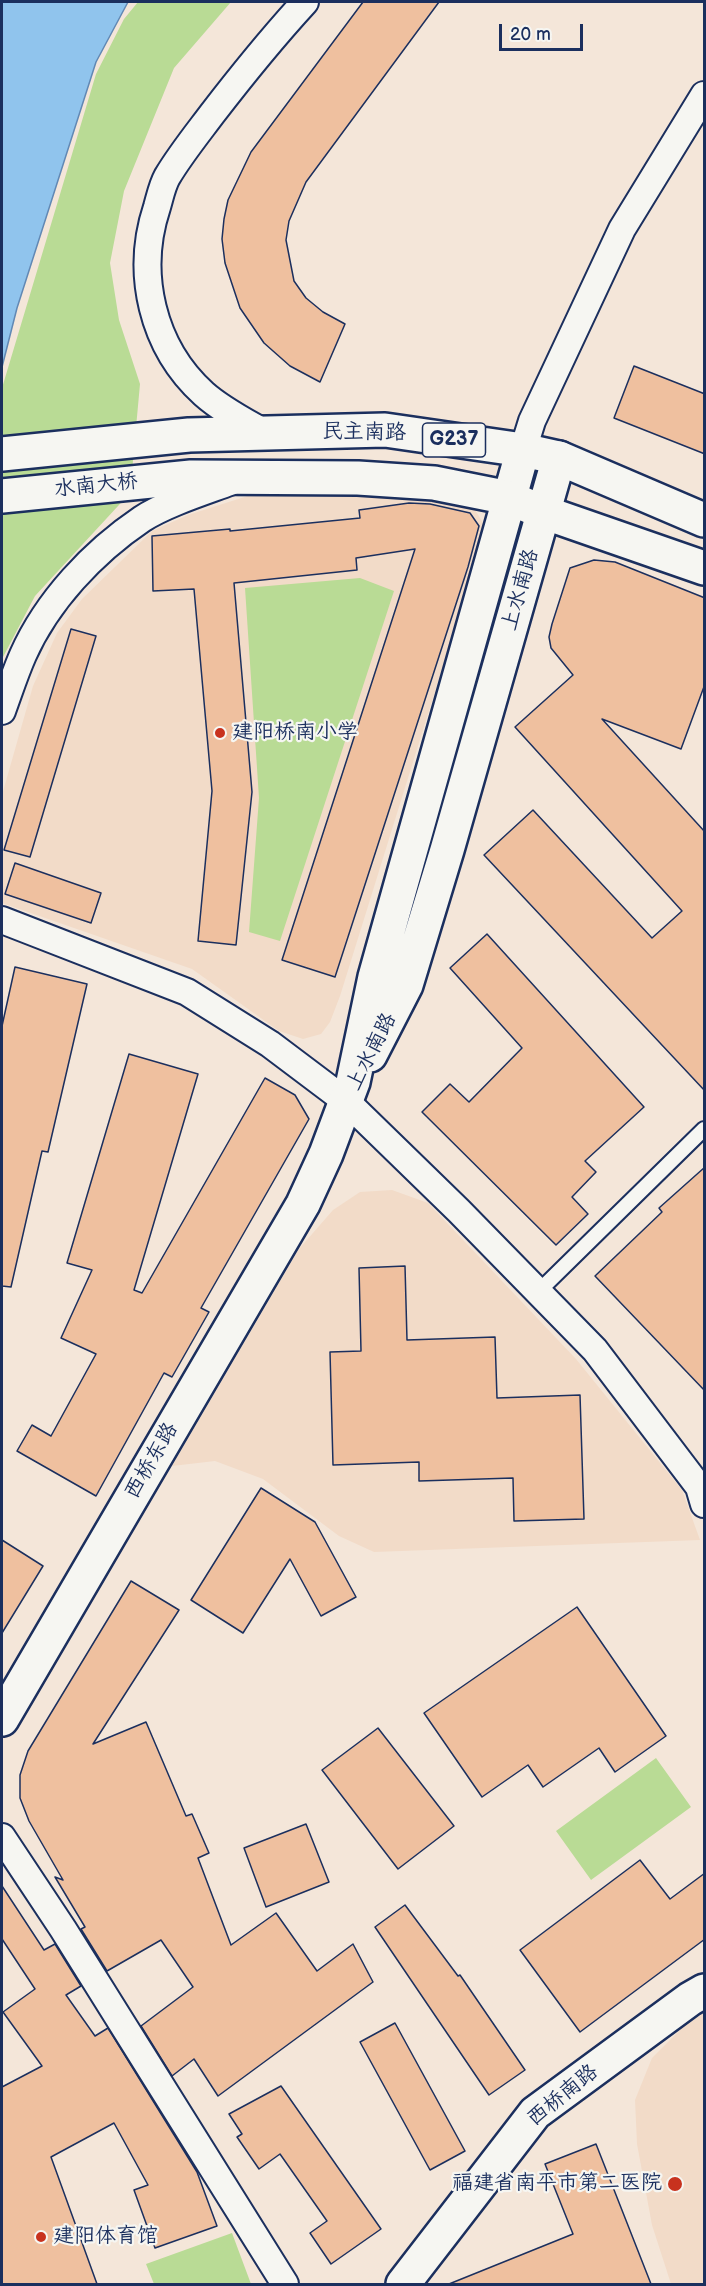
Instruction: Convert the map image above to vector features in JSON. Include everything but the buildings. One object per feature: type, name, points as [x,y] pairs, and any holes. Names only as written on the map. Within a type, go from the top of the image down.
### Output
[{"type":"main road","name":"民主南路","points":[[189,435],[385,430],[523,450],[559,458],[705,520]]},
{"type":"main road","name":"水南大桥","points":[[2,454],[189,435]]},
{"type":"main road","name":"上水南路","points":[[346,1102],[353,1082],[375,976],[523,450]]},
{"type":"main road","name":"上水南路","points":[[346,1102],[406,985],[559,458]]},
{"type":"main road","name":"水南大桥","points":[[2,496],[191,477],[242,477]]},
{"type":"main road","name":"G237","points":[[242,477],[358,478],[434,483],[509,498],[705,568]]},
{"type":"main road","name":"西桥东路","points":[[2,1719],[303,1204],[346,1102]]},
{"type":"main road","name":"西桥南路","points":[[403,2284],[535,2113],[690,1999],[705,1991]]},
{"type":"street","points":[[265,433],[225,410],[203,393],[178,365],[160,333],[151,303],[147,272],[150,228],[166,178],[252,62],[304,2]]},
{"type":"street","points":[[523,450],[532,421],[622,229],[705,95]]},
{"type":"street","points":[[2,711],[23,654],[49,612],[79,574],[107,547],[143,518],[242,477]]},
{"type":"street","points":[[2,920],[187,992],[270,1044],[346,1102],[459,1211],[595,1350],[703,1492]]},
{"type":"street","points":[[2,1837],[63,1929],[285,2284]]},
{"type":"lane","points":[[537,1292],[705,1130]]},
{"type":"shaded area","name":"建阳桥南小学","points":[[257,493],[431,497],[474,508],[486,528],[340,996],[330,1022],[321,1034],[303,1039],[279,1031],[192,969],[2,903],[2,795],[33,686],[57,633],[82,599],[152,531],[188,515]]},
{"type":"shaded area","points":[[392,1190],[428,1203],[576,1359],[682,1490],[700,1540],[374,1552],[339,1536],[263,1479],[215,1461],[172,1466],[299,1249],[333,1210],[360,1192]]},
{"type":"shaded area","name":"福建省南平市第二医院","points":[[704,2013],[704,2284],[671,2284],[652,2225],[637,2144],[635,2100],[652,2058],[684,2026]]},
{"type":"green space","points":[[138,2],[231,2],[174,68],[124,191],[110,263],[119,320],[140,384],[130,493],[35,596],[2,659],[2,388],[96,74],[124,19]]},
{"type":"green space","points":[[360,578],[394,591],[280,941],[249,932],[259,798],[245,588]]},
{"type":"green space","points":[[656,1758],[691,1807],[591,1880],[556,1831]]},
{"type":"green space","points":[[232,2233],[251,2284],[154,2284],[146,2264]]},
{"type":"water","points":[[2,2],[128,2],[96,62],[17,308],[2,367]]},
{"type":"place","name":"建阳桥南小学","points":[[220,733]]},
{"type":"place","name":"福建省南平市第二医院","points":[[675,2184]]},
{"type":"place","name":"建阳体育馆","points":[[41,2237]]}]
